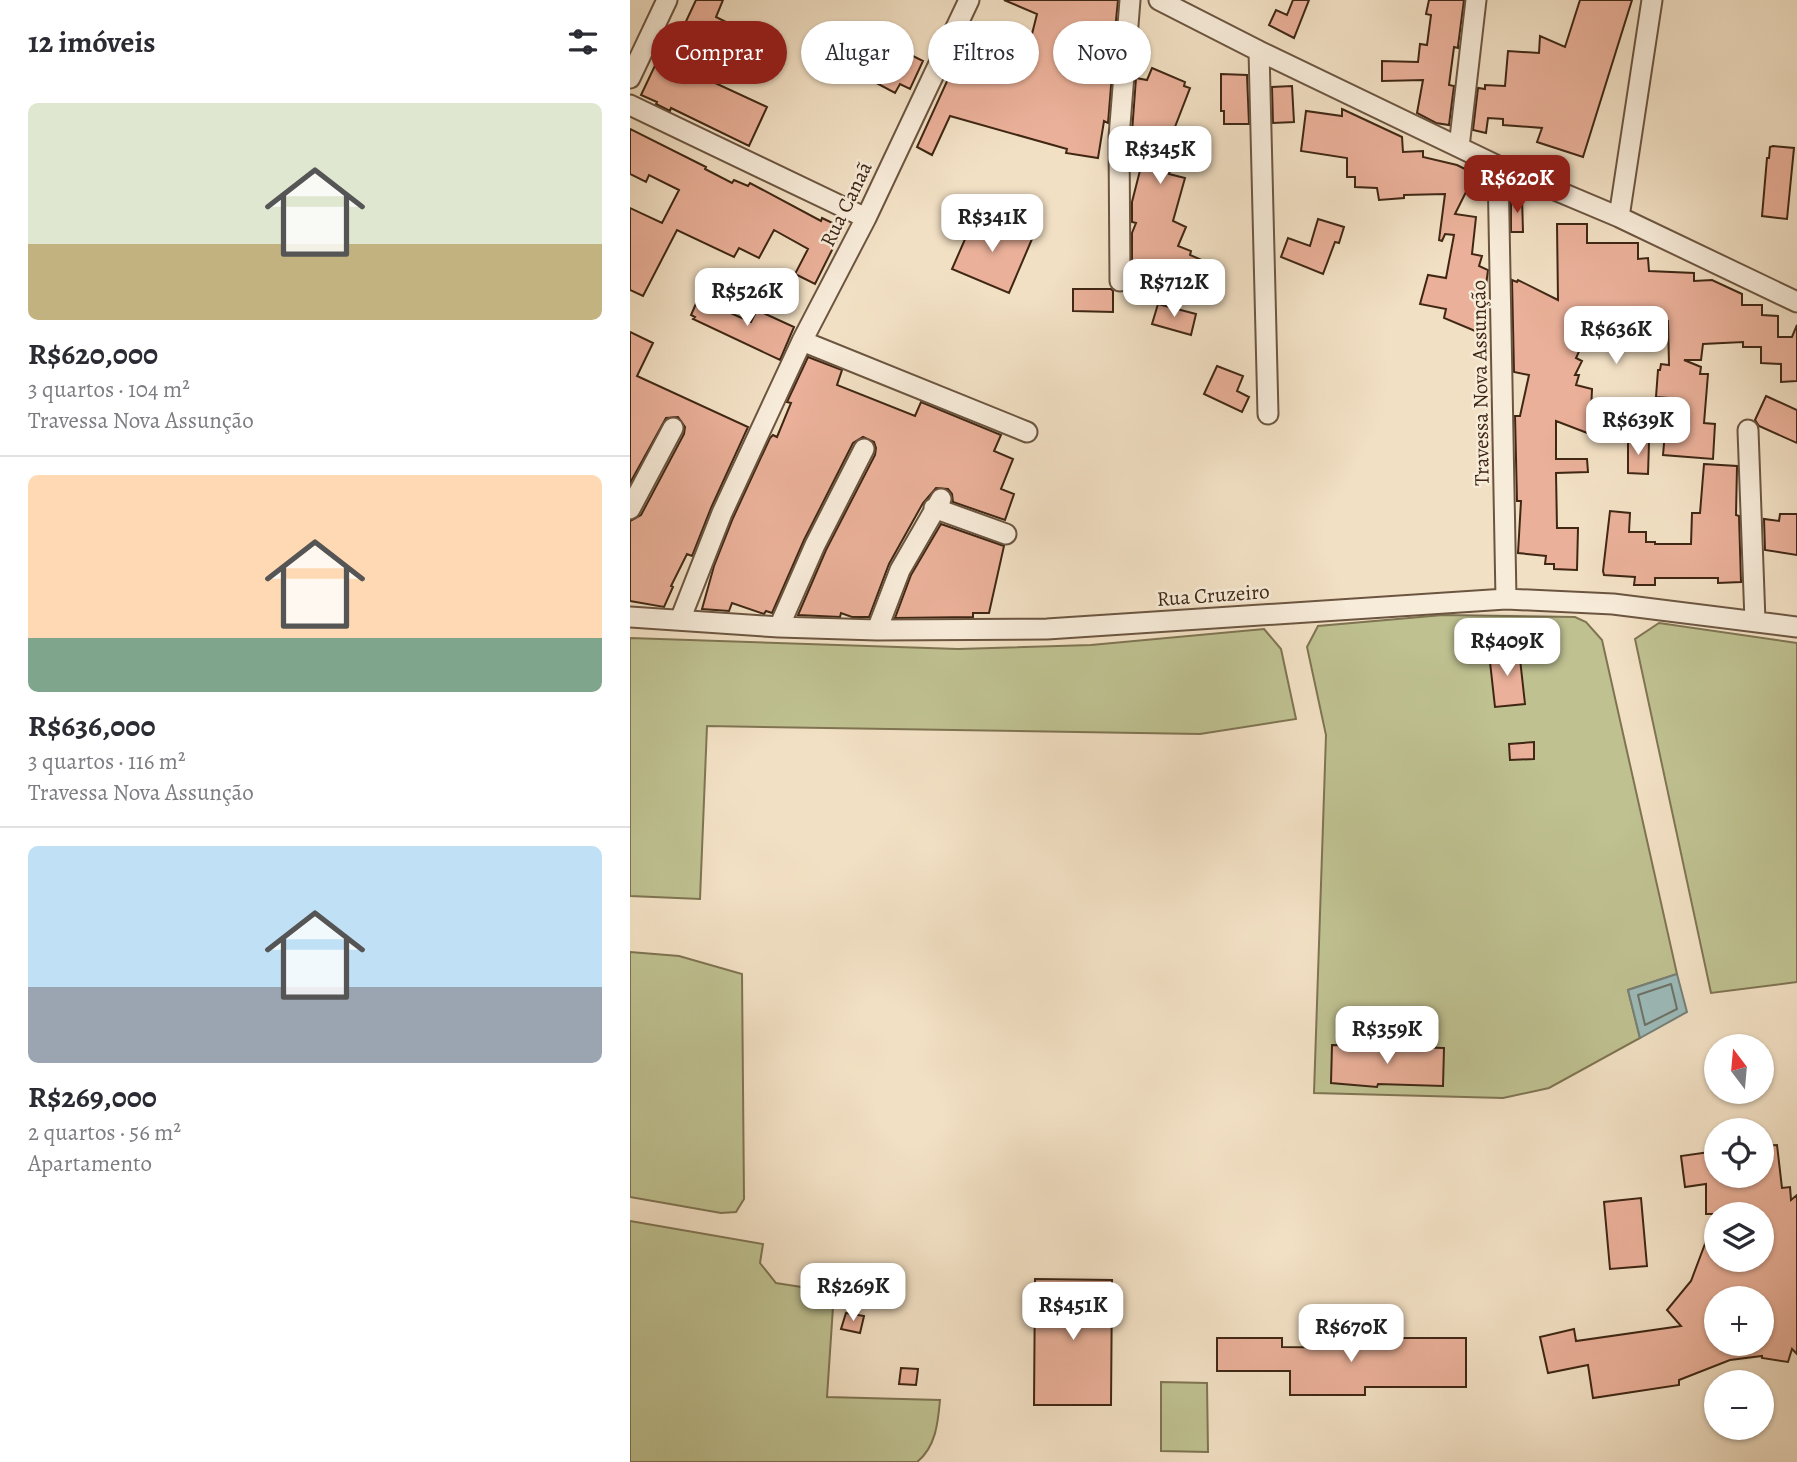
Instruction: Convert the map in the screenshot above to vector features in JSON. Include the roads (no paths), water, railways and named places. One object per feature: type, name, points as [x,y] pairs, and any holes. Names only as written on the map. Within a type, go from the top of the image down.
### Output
[{"type":"street","points":[[630,78],[667,0]]},
{"type":"street","name":"Rua Canaã","points":[[680,620],[722,513],[802,341],[866,218],[969,0]]},
{"type":"street","points":[[1121,281],[1119,137],[1130,0]]},
{"type":"street","points":[[1159,0],[1498,166],[1619,217],[1797,302]]},
{"type":"street","points":[[1459,147],[1476,0]]},
{"type":"street","points":[[1619,217],[1653,0]]},
{"type":"street","points":[[1259,51],[1268,414]]},
{"type":"street","points":[[630,105],[866,218]]},
{"type":"street","name":"Travessa Nova Assunção","points":[[1498,166],[1506,599]]},
{"type":"street","points":[[802,341],[1027,432]]},
{"type":"street","points":[[630,509],[673,428]]},
{"type":"street","points":[[1748,430],[1755,621]]},
{"type":"street","points":[[779,627],[814,545],[864,449]]},
{"type":"street","points":[[877,631],[900,570],[938,504],[1006,534]]},
{"type":"street","name":"Rua Cruzeiro","points":[[630,617],[877,631],[1046,629],[1506,599],[1613,604],[1797,627]]},
{"type":"water","points":[[1677,974],[1687,1012],[1640,1038],[1628,990]]}]
